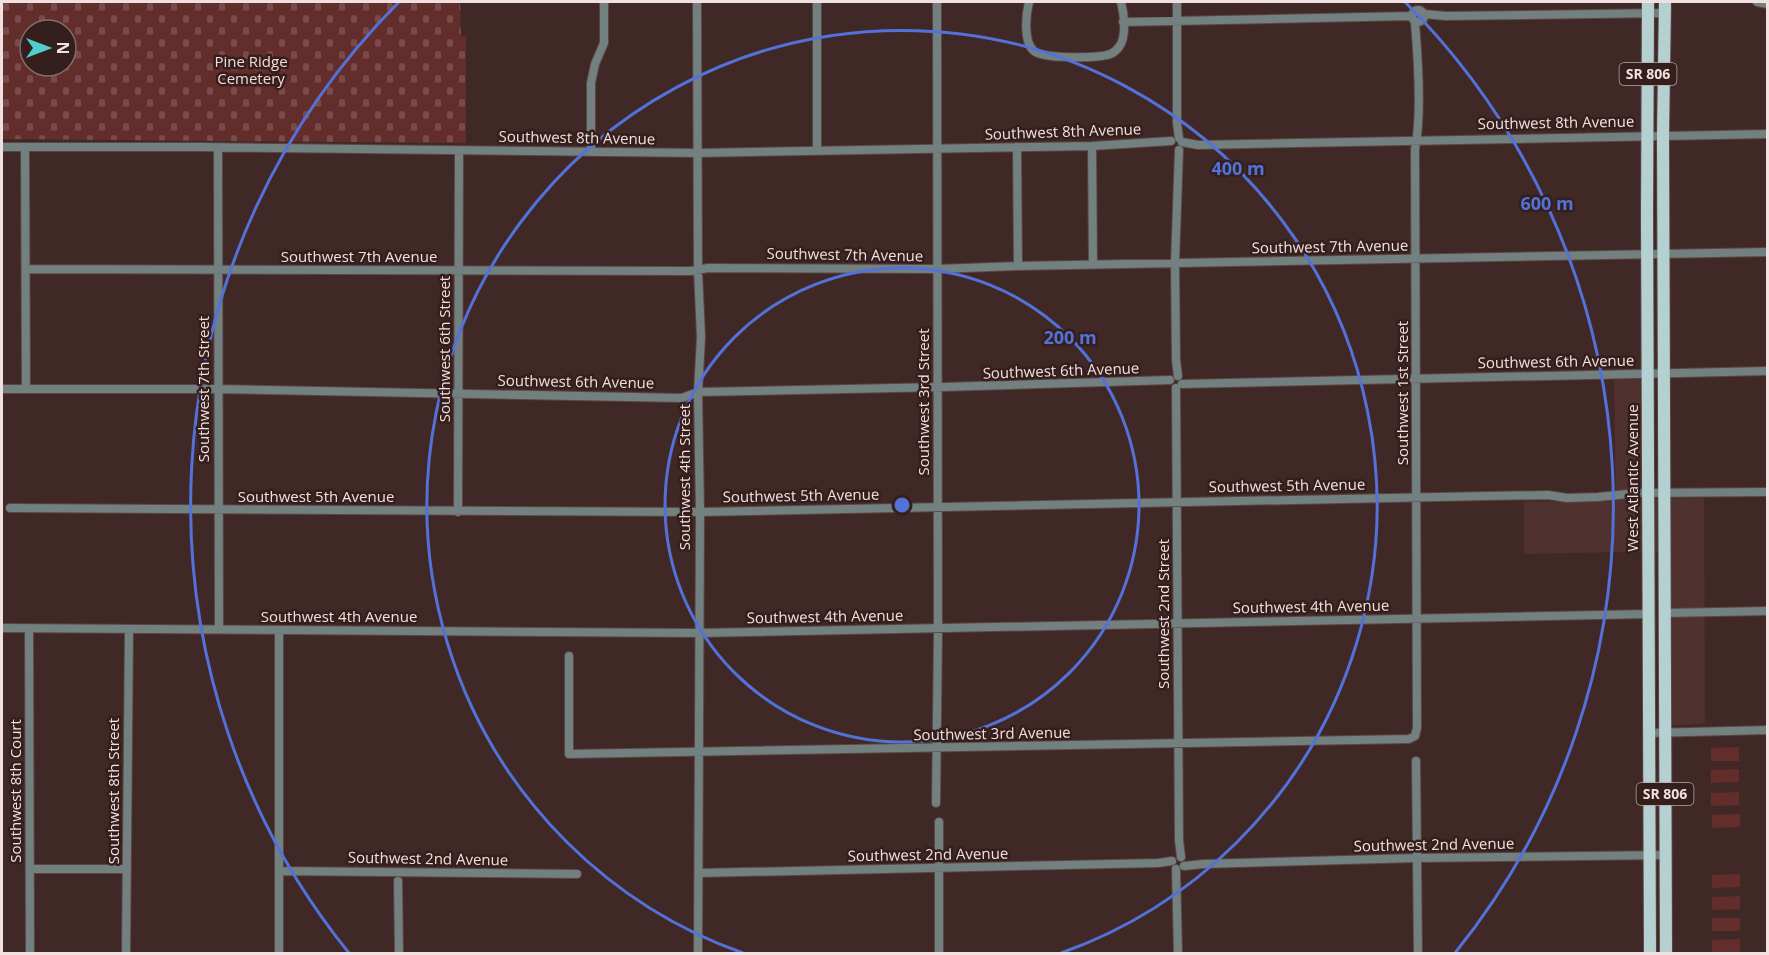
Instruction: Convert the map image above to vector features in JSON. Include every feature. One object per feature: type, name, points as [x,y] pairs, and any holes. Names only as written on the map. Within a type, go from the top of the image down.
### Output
[{"type":"main road","name":"West Atlantic Avenue","points":[[1648,7],[1650,954]]},
{"type":"main road","name":"West Atlantic Avenue","points":[[1664,7],[1666,954]]},
{"type":"main road","points":[[1648,580],[1653,601],[1659,611],[1665,613]]},
{"type":"main road","points":[[1648,614],[1653,616],[1659,626],[1665,650]]},
{"type":"street","points":[[591,152],[591,83],[595,64],[604,43],[604,2]]},
{"type":"street","name":"Southwest 4th Street","points":[[697,2],[700,348],[698,392],[700,512],[698,954]]},
{"type":"street","points":[[817,2],[817,151]]},
{"type":"street","name":"Southwest 3rd Street","points":[[936,802],[938,749],[937,2]]},
{"type":"street","points":[[1029,2],[1027,37],[1030,47],[1045,57],[1115,52],[1122,42],[1121,2]]},
{"type":"street","name":"Southwest 2nd Street","points":[[1177,2],[1177,144],[1173,167],[1178,172],[1175,263],[1178,502],[1178,863],[1180,883],[1176,889],[1178,954]]},
{"type":"street","points":[[1757,2],[1767,4]]},
{"type":"street","points":[[1123,22],[1418,13],[1446,16],[1664,7]]},
{"type":"street","name":"Southwest 1st Street","points":[[1415,736],[1417,728],[1417,497],[1415,149],[1417,139],[1416,49],[1420,37],[1418,13]]},
{"type":"street","name":"Southwest 8th Avenue","points":[[2,147],[698,153],[1152,144],[1166,148],[1177,144],[1767,134]]},
{"type":"street","points":[[1092,146],[1093,265]]},
{"type":"street","points":[[26,147],[26,388]]},
{"type":"street","points":[[1017,147],[1017,266]]},
{"type":"street","name":"Southwest 7th Street","points":[[218,148],[219,629]]},
{"type":"street","name":"Southwest 6th Street","points":[[458,512],[459,151]]},
{"type":"street","name":"Southwest 7th Avenue","points":[[27,269],[458,271],[698,270],[708,268],[937,269],[1767,252]]},
{"type":"street","name":"Southwest 6th Avenue","points":[[2,388],[682,398],[698,392],[1192,380],[1197,382],[1767,371]]},
{"type":"street","name":"Southwest 5th Avenue","points":[[10,508],[700,512],[1417,497],[1548,495],[1567,498],[1648,493],[1767,492]]},
{"type":"street","points":[[1665,613],[1767,611]]},
{"type":"street","name":"Southwest 4th Avenue","points":[[2,628],[699,633],[1648,614]]},
{"type":"street","name":"Southwest 8th Court","points":[[29,628],[30,954]]},
{"type":"street","name":"Southwest 8th Street","points":[[126,954],[129,629]]},
{"type":"street","points":[[279,630],[279,954]]},
{"type":"street","name":"Southwest 3rd Avenue","points":[[569,656],[569,754],[1179,744],[1409,739],[1415,736]]},
{"type":"street","points":[[1649,733],[1767,730]]},
{"type":"street","points":[[1416,761],[1418,954]]},
{"type":"street","points":[[939,822],[939,954]]},
{"type":"street","name":"Southwest 2nd Avenue","points":[[699,873],[1666,855]]},
{"type":"street","points":[[30,869],[127,869]]},
{"type":"street","name":"Southwest 2nd Avenue","points":[[279,871],[577,874]]},
{"type":"street","points":[[398,881],[399,954]]},
{"type":"shaded area","points":[[1614,379],[1640,379],[1642,499],[1704,498],[1705,724],[1672,725],[1670,551],[1524,554],[1524,502],[1616,501]]},
{"type":"green space","name":"Pine Ridge Cemetery","points":[[2,2],[460,2],[461,36],[466,36],[466,143],[2,139]]},
{"type":"green space","points":[[1739,747],[1739,761],[1711,761],[1711,748]]},
{"type":"green space","points":[[1739,769],[1739,782],[1711,783],[1711,770]]},
{"type":"green space","points":[[1739,792],[1739,805],[1711,806],[1711,793]]},
{"type":"green space","points":[[1740,814],[1740,827],[1712,828],[1712,815]]},
{"type":"green space","points":[[1740,874],[1740,887],[1712,888],[1712,875]]},
{"type":"green space","points":[[1740,896],[1740,909],[1712,910],[1712,897]]},
{"type":"green space","points":[[1712,918],[1740,918],[1740,931],[1712,931]]},
{"type":"green space","points":[[1740,939],[1740,952],[1712,953],[1712,940]]}]
